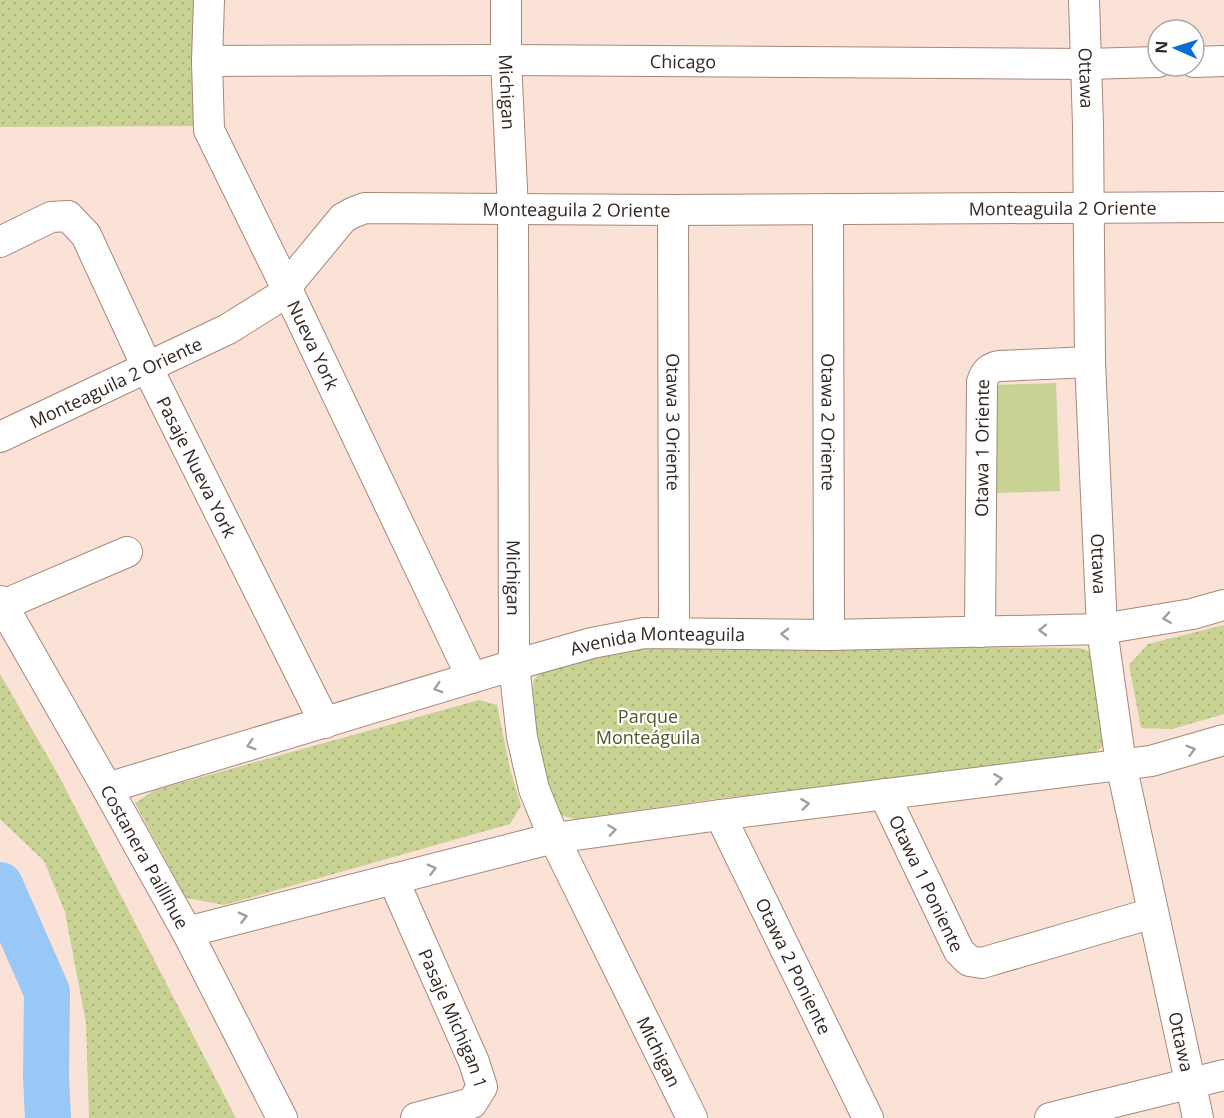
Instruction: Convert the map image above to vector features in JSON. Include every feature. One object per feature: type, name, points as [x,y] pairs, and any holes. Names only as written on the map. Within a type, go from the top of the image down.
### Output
[{"type":"street","name":"Nueva York","points":[[209,0],[207,61],[209,130],[472,678]]},
{"type":"street","name":"Michigan","points":[[506,0],[506,60],[513,210],[514,665],[522,737],[534,789],[554,838],[692,1118]]},
{"type":"street","name":"Ottawa","points":[[1084,0],[1089,124],[1090,362],[1102,629],[1121,764],[1198,1118]]},
{"type":"street","name":"Chicago","points":[[207,61],[1146,62]]},
{"type":"street","points":[[1206,62],[1224,61]]},
{"type":"street","name":"Monteaguila 2 Oriente","points":[[0,437],[228,328],[279,297],[343,218],[365,208],[673,210],[1224,207]]},
{"type":"street","name":"Otawa 2 Oriente","points":[[828,209],[829,635]]},
{"type":"street","name":"Otawa 3 Oriente","points":[[673,210],[674,633]]},
{"type":"street","name":"Pasaje Nueva York","points":[[0,242],[51,217],[68,216],[86,235],[147,367],[325,723]]},
{"type":"street","name":"Otawa 1 Oriente","points":[[980,632],[983,377],[993,367],[1090,362]]},
{"type":"street","points":[[1,603],[127,552]]},
{"type":"street","name":"Costanera Paillihue","points":[[1,603],[187,932],[282,1118]]},
{"type":"street","name":"Avenida Monteaguila","points":[[107,788],[514,665],[619,637],[644,633],[829,635],[1102,629],[1192,614],[1224,605]]},
{"type":"street","points":[[187,932],[554,838],[1151,761],[1224,740]]},
{"type":"street","name":"Otawa 1 Poniente","points":[[884,794],[959,951],[969,961],[982,963],[1153,913]]},
{"type":"street","name":"Otawa 2 Poniente","points":[[720,815],[868,1118]]},
{"type":"street","name":"Pasaje Michigan 1","points":[[393,879],[474,1062],[482,1087],[472,1103],[416,1118]]},
{"type":"street","points":[[1050,1118],[1224,1075]]},
{"type":"green space","points":[[0,0],[193,0],[194,126],[0,127]]},
{"type":"green space","points":[[1056,383],[1060,491],[997,493],[993,385]]},
{"type":"green space","points":[[1224,625],[1224,714],[1172,729],[1141,728],[1129,665],[1148,644]]},
{"type":"green space","name":"Parque Monteáguila","points":[[650,644],[1080,648],[1091,652],[1105,742],[1090,756],[715,799],[576,819],[563,816],[553,806],[532,731],[534,679],[542,672],[620,648]]},
{"type":"green space","points":[[0,674],[59,776],[236,1118],[89,1118],[86,1023],[65,912],[44,861],[0,819]]},
{"type":"green space","points":[[479,700],[497,705],[510,769],[521,806],[510,824],[224,905],[186,898],[135,803],[155,790]]},
{"type":"waterway","points":[[0,885],[47,992],[48,1118]]}]
